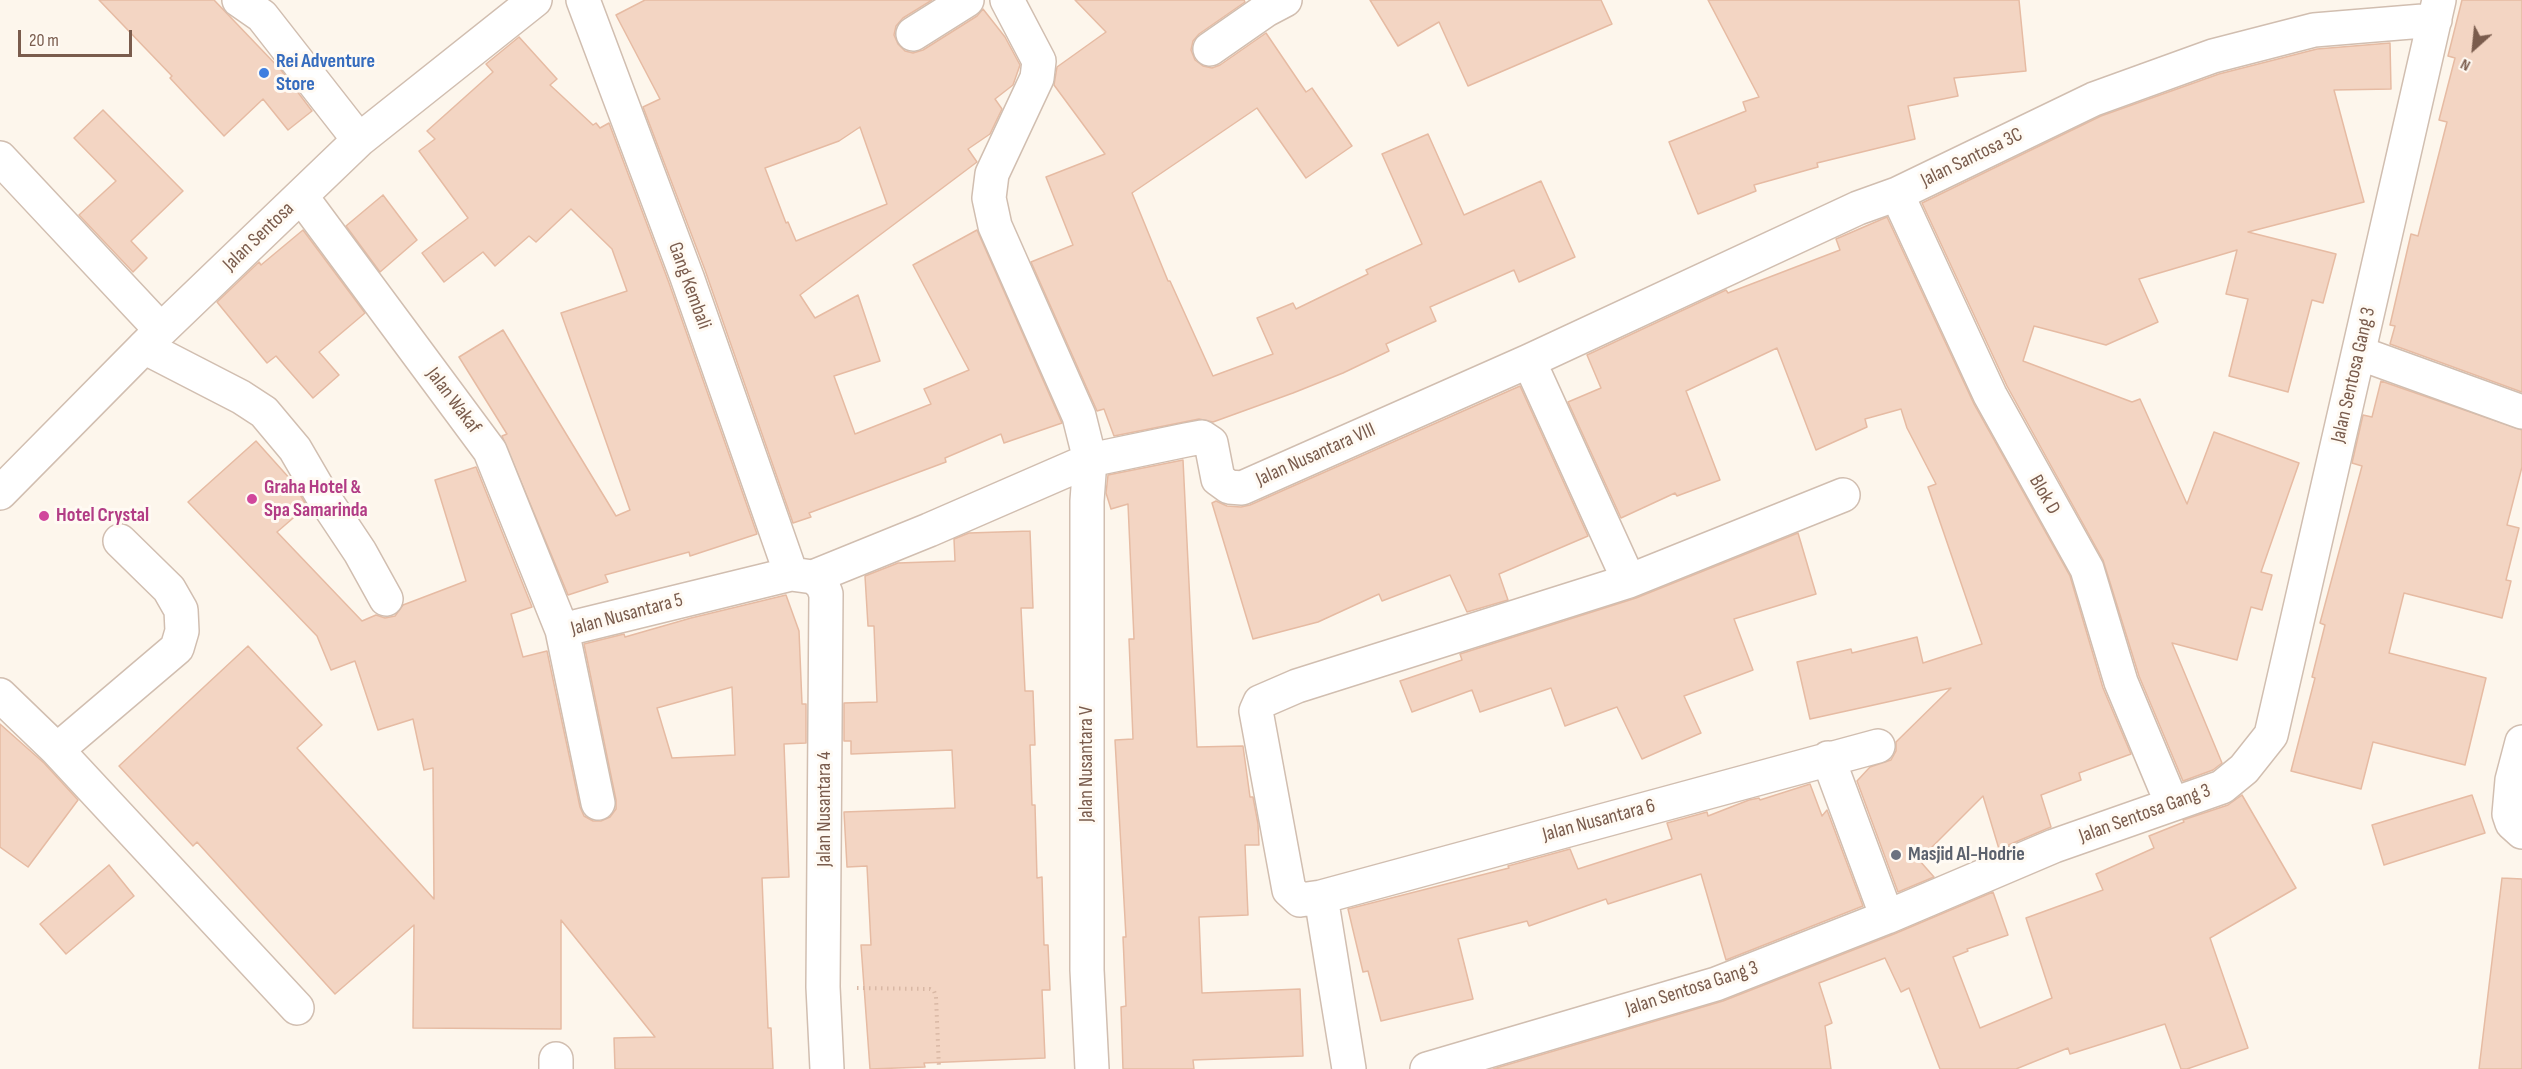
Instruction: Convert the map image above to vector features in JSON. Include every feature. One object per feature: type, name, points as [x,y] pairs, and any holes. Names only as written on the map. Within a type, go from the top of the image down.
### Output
[{"type":"street","points":[[239,0],[262,16],[359,141]]},
{"type":"street","name":"Jalan Sentosa","points":[[0,493],[153,338],[359,141],[535,0]]},
{"type":"street","name":"Gang Kembali","points":[[583,0],[802,576]]},
{"type":"street","points":[[913,34],[967,0]]},
{"type":"street","name":"Jalan Nusantara V","points":[[1007,0],[1039,61],[1037,78],[992,174],[989,198],[996,226],[1079,416],[1090,460],[1087,501],[1087,970],[1092,1069]]},
{"type":"street","points":[[1210,49],[1266,10],[1285,0]]},
{"type":"street","name":"Jalan Santosa 3C","points":[[1529,361],[1858,208],[1897,194],[2094,99],[2213,56],[2314,30],[2437,10]]},
{"type":"street","name":"Jalan Sentosa Gang 3","points":[[1427,1069],[1716,984],[1887,917],[2055,846],[2222,787],[2244,769],[2271,735],[2437,10]]},
{"type":"street","points":[[0,158],[153,338],[264,412],[295,449],[320,492],[360,552],[386,599]]},
{"type":"street","name":"Blok D","points":[[1897,194],[1990,395],[2019,451],[2087,568],[2121,682],[2172,804]]},
{"type":"street","name":"Jalan Wakaf","points":[[301,196],[490,451],[562,630]]},
{"type":"street","points":[[2359,353],[2522,412]]},
{"type":"street","points":[[1529,361],[1629,581],[1843,495]]},
{"type":"street","name":"Jalan Nusantara VIII","points":[[1090,460],[1202,437],[1210,443],[1218,479],[1229,487],[1242,488],[1529,361]]},
{"type":"street","name":"Jalan Nusantara 5","points":[[598,803],[562,630],[802,576],[929,530],[1090,460]]},
{"type":"street","points":[[57,750],[177,648],[182,631],[181,610],[169,589],[120,541]]},
{"type":"street","name":"Jalan Nusantara 4","points":[[802,576],[822,584],[826,594],[823,987],[827,1069]]},
{"type":"street","name":"Jalan Nusantara 6","points":[[1629,581],[1297,686],[1260,702],[1256,711],[1289,890],[1294,897],[1300,900],[1321,897],[1878,746]]},
{"type":"street","points":[[0,695],[57,750],[297,1008]]},
{"type":"street","points":[[2522,742],[2512,780],[2509,814],[2512,823],[2522,832]]},
{"type":"street","points":[[1828,758],[1887,917]]},
{"type":"street","points":[[1321,897],[1349,1069]]},
{"type":"path","points":[[823,987],[930,989],[934,991],[939,1069]]},
{"type":"building","points":[[99,0],[214,0],[281,70],[312,111],[288,130],[263,99],[224,136],[170,78],[172,76]]},
{"type":"building","points":[[645,0],[932,0],[903,18],[896,26],[894,35],[898,44],[905,51],[913,53],[923,50],[977,16],[983,9],[1005,37],[1020,65],[1013,85],[995,99],[1002,109],[990,134],[968,149],[977,162],[800,295],[815,318],[858,295],[880,361],[834,376],[855,434],[931,404],[924,389],[969,370],[913,265],[977,230],[1062,423],[1004,443],[1001,434],[945,458],[946,462],[809,513],[811,517],[793,523],[705,270],[643,107],[660,99],[616,15]],"holes":[[[860,127],[887,204],[796,241],[788,222],[786,223],[765,168],[839,141]]]},
{"type":"building","points":[[1075,0],[1244,0],[1245,2],[1199,34],[1193,41],[1191,50],[1195,60],[1203,66],[1212,68],[1220,65],[1266,33],[1306,92],[1312,88],[1352,146],[1306,178],[1257,108],[1132,193],[1168,281],[1170,281],[1213,376],[1273,354],[1257,318],[1293,303],[1296,309],[1368,274],[1366,270],[1422,244],[1382,154],[1428,134],[1464,215],[1541,181],[1575,257],[1519,282],[1514,270],[1430,307],[1436,321],[1386,344],[1389,351],[1293,393],[1213,422],[1199,419],[1114,436],[1104,409],[1097,411],[1031,262],[1073,245],[1046,177],[1105,154],[1054,85],[1057,67],[1106,32]]},
{"type":"building","points":[[1370,0],[1601,0],[1612,24],[1468,86],[1439,22],[1398,46]]},
{"type":"building","points":[[1708,0],[2019,0],[2026,71],[1954,78],[1958,96],[1908,106],[1915,139],[1817,163],[1818,167],[1754,185],[1756,191],[1698,214],[1669,142],[1746,111],[1743,102],[1759,97]]},
{"type":"building","points":[[2462,0],[2522,0],[2522,392],[2390,344],[2395,326],[2390,325],[2411,234],[2418,236],[2447,122],[2439,120],[2455,58],[2448,56]]},
{"type":"building","points":[[519,37],[557,79],[550,85],[593,125],[596,123],[600,128],[609,123],[669,283],[757,534],[690,556],[689,552],[605,575],[608,582],[568,595],[502,436],[507,434],[459,357],[503,330],[616,516],[630,510],[561,313],[627,291],[612,249],[571,209],[536,242],[529,236],[495,266],[483,252],[444,282],[422,253],[468,218],[419,151],[435,139],[427,131],[493,72],[486,64]]},
{"type":"building","points":[[2390,43],[2391,89],[2334,90],[2364,202],[2248,232],[2336,254],[2323,303],[2312,300],[2288,392],[2229,376],[2248,299],[2226,294],[2237,250],[2139,279],[2158,322],[2106,345],[2034,326],[2023,361],[2132,402],[2140,399],[2187,504],[2214,432],[2299,463],[2261,572],[2272,575],[2262,610],[2251,607],[2237,660],[2172,643],[2222,763],[2213,770],[2183,781],[2139,676],[2103,560],[2007,386],[1922,203],[2101,116],[2219,74],[2317,49]]},
{"type":"building","points":[[103,110],[183,191],[131,241],[147,258],[133,272],[79,215],[116,181],[74,138]]},
{"type":"building","points":[[383,195],[417,240],[380,272],[346,226]]},
{"type":"building","points":[[1887,217],[1974,404],[2070,576],[2103,688],[2131,754],[2079,773],[2081,780],[2041,795],[2051,827],[1999,849],[1983,796],[1919,860],[1934,877],[1898,892],[1857,781],[1870,767],[1891,760],[1896,751],[1896,742],[1951,688],[1810,719],[1797,662],[1851,649],[1852,653],[1917,637],[1923,663],[1982,644],[1928,487],[1936,484],[1907,428],[1901,409],[1865,419],[1867,427],[1816,450],[1777,348],[1686,391],[1720,480],[1677,496],[1675,493],[1621,518],[1568,402],[1601,388],[1587,355],[1726,290],[1728,293],[1840,250],[1836,239]]},
{"type":"building","points":[[303,230],[365,313],[319,352],[339,375],[313,398],[276,356],[267,363],[217,302],[259,262],[261,265]]},
{"type":"building","points":[[2381,381],[2522,430],[2522,467],[2507,525],[2519,528],[2506,580],[2511,581],[2502,618],[2404,593],[2389,653],[2486,678],[2465,765],[2373,742],[2361,789],[2291,771],[2315,678],[2312,677],[2325,625],[2320,623],[2362,466],[2352,463],[2363,415],[2372,417]]},
{"type":"building","points":[[1520,386],[1588,536],[1499,574],[1508,600],[1467,612],[1450,575],[1382,601],[1379,594],[1318,622],[1253,639],[1212,503],[1216,501],[1227,506],[1241,507],[1250,505]]},
{"type":"building","points":[[256,441],[291,480],[307,506],[277,532],[362,621],[376,615],[385,618],[395,616],[403,605],[466,581],[435,480],[476,467],[532,607],[511,614],[523,657],[547,651],[580,807],[584,816],[593,821],[601,821],[610,817],[616,809],[616,800],[584,644],[624,634],[625,637],[786,595],[799,631],[802,704],[806,704],[806,743],[784,744],[789,877],[762,878],[768,1028],[771,1028],[773,1069],[615,1069],[614,1038],[655,1037],[561,920],[561,1029],[413,1028],[414,925],[335,994],[197,842],[193,846],[119,766],[248,646],[322,725],[297,748],[434,899],[433,768],[424,770],[413,719],[378,730],[355,661],[331,670],[317,636],[188,502]],"holes":[[[732,687],[735,755],[672,758],[657,708]]]},
{"type":"building","points":[[1183,460],[1197,747],[1243,746],[1250,797],[1253,797],[1258,824],[1259,845],[1245,845],[1248,915],[1199,917],[1202,993],[1300,989],[1303,1056],[1193,1060],[1194,1069],[1123,1069],[1121,1007],[1126,1006],[1123,937],[1126,937],[1115,740],[1133,739],[1129,639],[1134,639],[1128,504],[1111,509],[1106,493],[1108,475]]},
{"type":"building","points":[[1030,531],[1033,608],[1021,608],[1025,691],[1033,691],[1035,745],[1030,745],[1032,805],[1035,805],[1037,878],[1042,877],[1044,945],[1048,945],[1050,990],[1042,990],[1045,1058],[924,1063],[925,1067],[870,1069],[861,945],[871,945],[867,866],[847,867],[844,812],[955,808],[952,750],[851,754],[851,741],[844,741],[844,703],[877,702],[874,626],[868,626],[865,576],[898,563],[955,561],[954,539],[969,533]]},
{"type":"building","points":[[1798,533],[1816,594],[1734,619],[1753,670],[1684,696],[1701,733],[1642,759],[1617,707],[1565,726],[1551,688],[1480,712],[1472,690],[1412,712],[1400,681],[1462,660],[1460,654],[1636,598]]},
{"type":"building","points":[[0,724],[44,763],[78,800],[28,867],[0,847]]},
{"type":"building","points":[[1810,784],[1822,816],[1827,810],[1863,906],[1726,960],[1701,874],[1608,904],[1606,899],[1529,926],[1527,921],[1458,939],[1473,999],[1381,1021],[1368,971],[1363,972],[1348,909],[1509,868],[1508,866],[1570,849],[1578,869],[1672,839],[1667,823],[1707,812],[1708,816],[1749,800],[1759,798],[1760,800]]},
{"type":"building","points":[[2242,795],[2296,888],[2210,938],[2248,1048],[2181,1069],[2165,1024],[2070,1054],[2068,1048],[2016,1069],[1940,1069],[1909,988],[1901,992],[1885,958],[1819,983],[1832,1023],[1825,1026],[1831,1069],[1493,1069],[1723,1001],[1894,934],[1993,892],[2008,935],[1967,949],[1968,951],[1953,957],[1980,1028],[2052,998],[2026,918],[2103,890],[2096,874],[2154,848],[2149,836],[2184,822],[2183,820],[2228,805]]},
{"type":"building","points":[[2472,795],[2485,833],[2384,865],[2372,825]]},
{"type":"building","points":[[109,865],[134,896],[66,954],[40,924]]},
{"type":"building","points":[[2502,878],[2522,879],[2522,1069],[2479,1069]]},
{"type":"place","name":"Rei Adventure Store","points":[[264,73]]},
{"type":"place","name":"Graha Hotel & Spa Samarinda","points":[[252,499]]},
{"type":"place","name":"Hotel Crystal","points":[[44,516]]},
{"type":"place","name":"Masjid Al-Hodrie","points":[[1896,855]]}]
